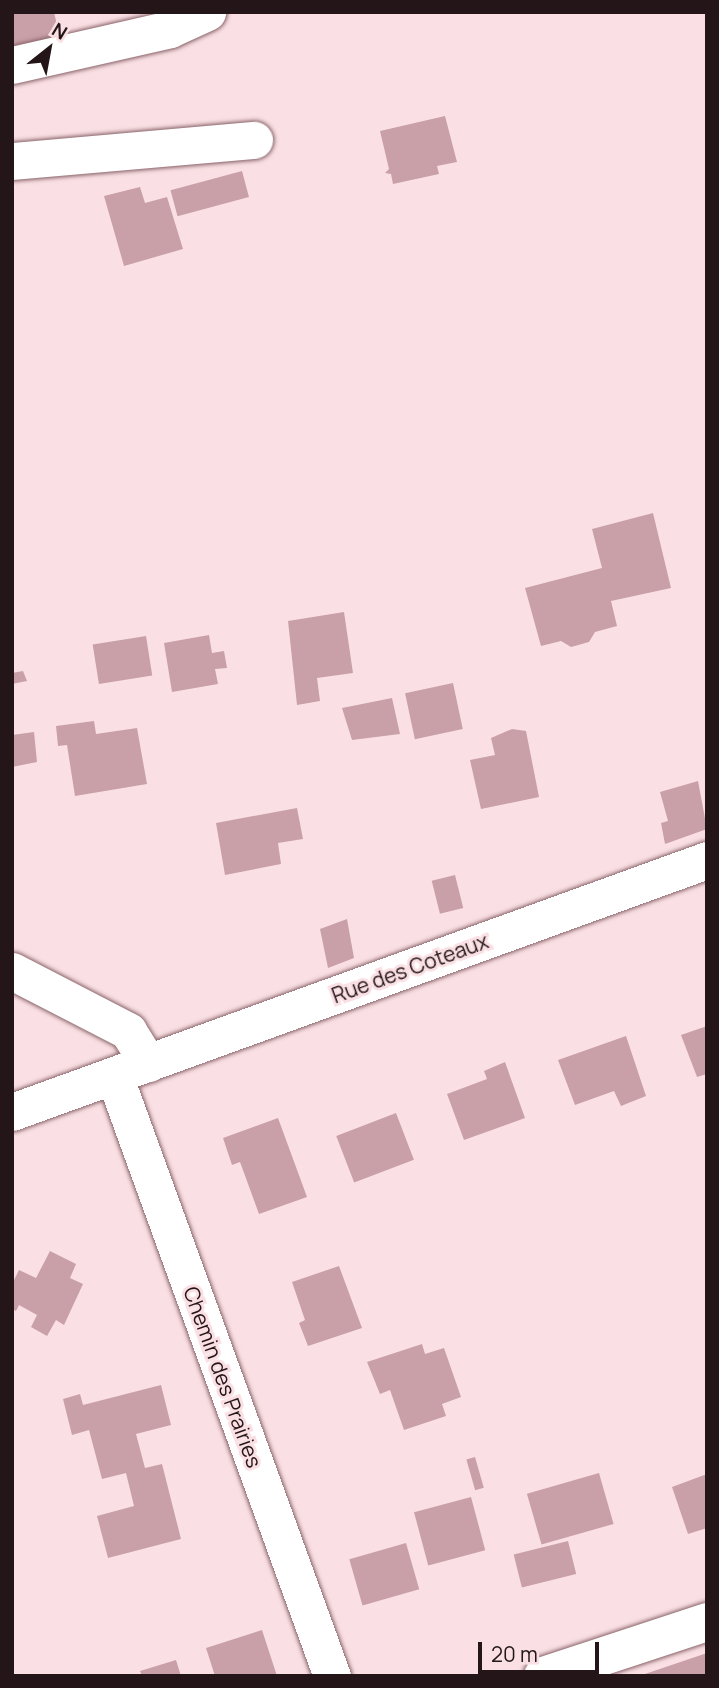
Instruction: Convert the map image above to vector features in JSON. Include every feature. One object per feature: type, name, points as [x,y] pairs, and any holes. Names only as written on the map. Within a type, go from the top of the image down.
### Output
[{"type":"main road","points":[[542,1676],[707,1622]]},
{"type":"street","points":[[12,65],[170,29],[207,12]]},
{"type":"street","points":[[12,160],[254,140]]},
{"type":"street","name":"Rue des Coteaux","points":[[12,1112],[115,1078],[148,1063],[707,860]]},
{"type":"street","points":[[12,971],[128,1031],[148,1063]]},
{"type":"street","name":"Chemin des Prairies","points":[[115,1078],[332,1676]]},
{"type":"building","points":[[12,12],[54,12],[60,39],[14,51]]},
{"type":"building","points":[[445,116],[457,162],[437,166],[439,174],[393,184],[391,174],[385,173],[389,169],[380,131]]},
{"type":"building","points":[[242,171],[249,197],[178,216],[171,190]]},
{"type":"building","points":[[140,187],[145,203],[167,197],[183,249],[124,266],[104,196]]},
{"type":"building","points":[[653,513],[671,588],[611,601],[617,626],[595,632],[589,642],[571,647],[561,641],[541,646],[525,588],[602,568],[592,529]]},
{"type":"building","points":[[344,612],[353,673],[317,678],[320,701],[297,705],[288,621]]},
{"type":"building","points":[[209,635],[212,653],[224,651],[227,668],[215,669],[218,684],[172,692],[164,643]]},
{"type":"building","points":[[146,636],[152,676],[99,684],[93,644]]},
{"type":"building","points":[[23,671],[27,681],[12,684],[12,673]]},
{"type":"building","points":[[453,683],[463,729],[415,739],[405,693]]},
{"type":"building","points":[[392,698],[400,734],[352,740],[342,708]]},
{"type":"building","points":[[94,721],[96,734],[137,728],[147,784],[75,796],[67,745],[58,746],[56,726]]},
{"type":"building","points":[[512,729],[526,731],[539,797],[481,809],[470,760],[495,755],[491,738]]},
{"type":"building","points":[[34,732],[37,762],[12,767],[12,735]]},
{"type":"building","points":[[698,781],[707,829],[665,844],[661,823],[668,821],[660,792]]},
{"type":"building","points":[[297,808],[303,839],[278,843],[281,864],[225,875],[216,823]]},
{"type":"building","points":[[455,875],[463,908],[440,914],[432,881]]},
{"type":"building","points":[[347,919],[354,958],[328,968],[320,929]]},
{"type":"building","points":[[707,1026],[707,1074],[697,1077],[681,1035]]},
{"type":"building","points":[[626,1036],[646,1096],[621,1106],[614,1091],[575,1105],[558,1060]]},
{"type":"building","points":[[505,1062],[525,1118],[464,1140],[447,1094],[487,1079],[484,1071]]},
{"type":"building","points":[[396,1113],[414,1160],[354,1183],[336,1136]]},
{"type":"building","points":[[278,1118],[307,1197],[259,1214],[240,1162],[232,1165],[223,1138]]},
{"type":"building","points":[[50,1251],[76,1264],[70,1278],[83,1284],[64,1325],[56,1320],[47,1336],[31,1327],[37,1315],[19,1305],[16,1311],[12,1309],[12,1284],[19,1270],[36,1278]]},
{"type":"building","points":[[339,1266],[362,1328],[308,1346],[299,1323],[305,1320],[292,1282]]},
{"type":"building","points":[[422,1344],[425,1354],[444,1348],[461,1397],[442,1404],[446,1416],[404,1430],[390,1390],[380,1394],[367,1362]]},
{"type":"building","points":[[161,1385],[171,1425],[136,1434],[145,1468],[162,1464],[181,1539],[108,1558],[97,1516],[134,1506],[126,1473],[102,1479],[89,1430],[72,1435],[63,1399],[80,1394],[83,1405]]},
{"type":"building","points":[[475,1457],[484,1488],[475,1490],[466,1459]]},
{"type":"building","points":[[599,1473],[614,1524],[542,1545],[527,1494]]},
{"type":"building","points":[[707,1474],[707,1528],[688,1534],[672,1487]]},
{"type":"building","points":[[471,1497],[485,1550],[428,1565],[414,1512]]},
{"type":"building","points":[[568,1541],[576,1574],[522,1588],[514,1555]]},
{"type":"building","points":[[406,1543],[419,1589],[363,1605],[349,1559]]},
{"type":"building","points":[[262,1630],[277,1676],[215,1676],[206,1648]]},
{"type":"building","points":[[707,1653],[707,1676],[642,1676],[642,1675]]},
{"type":"building","points":[[176,1660],[181,1676],[142,1676],[140,1671]]}]
